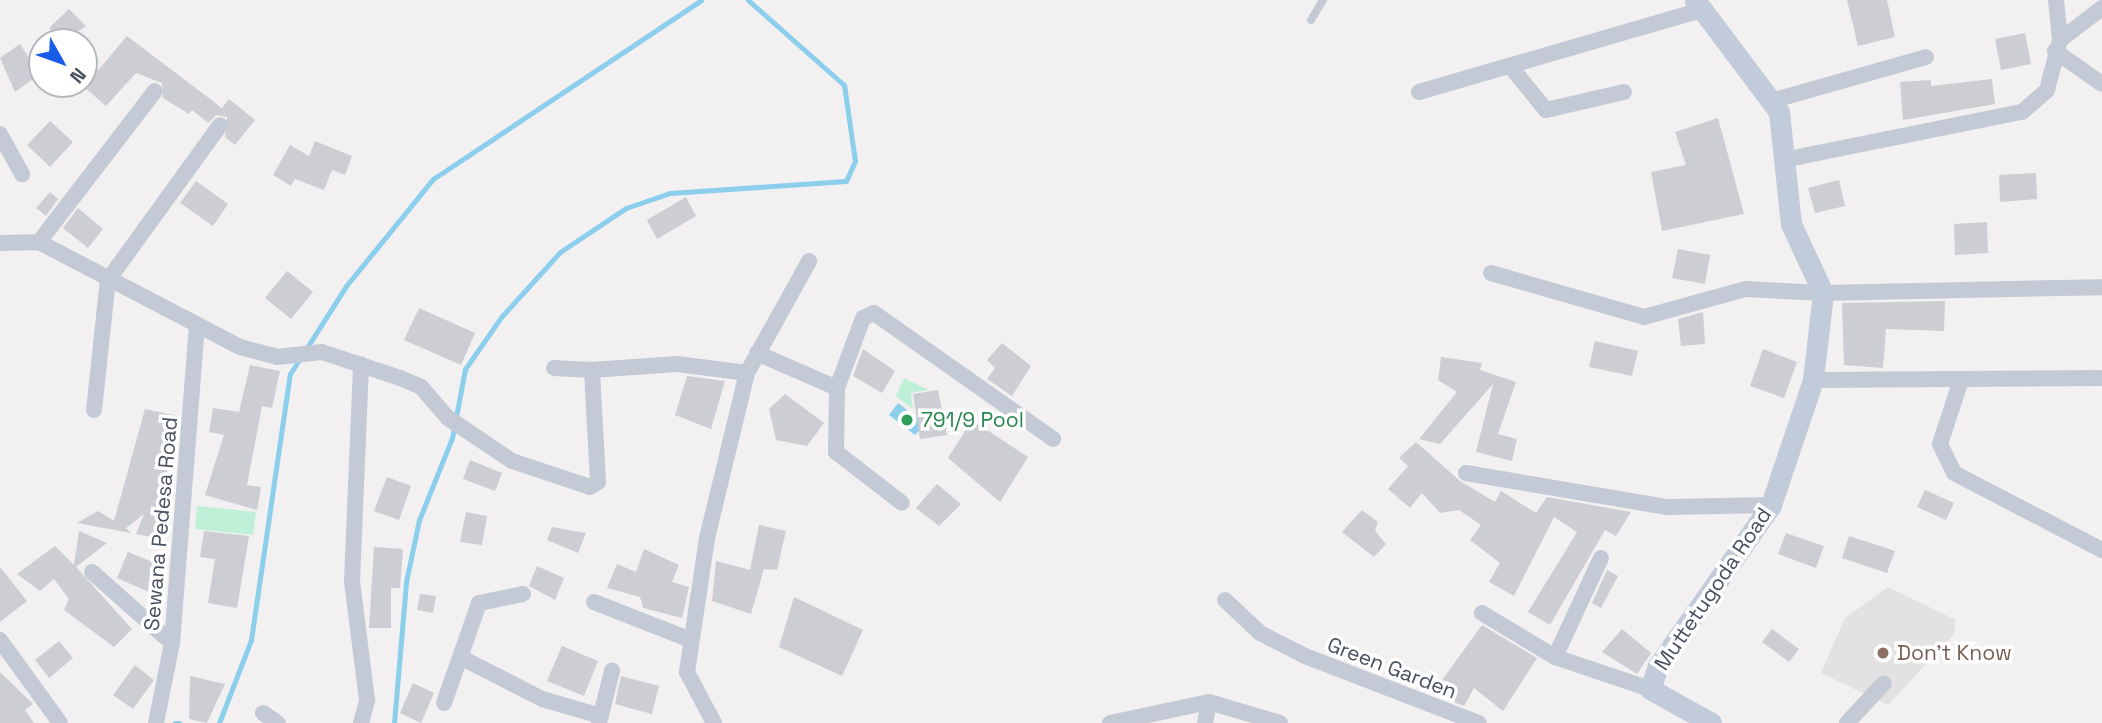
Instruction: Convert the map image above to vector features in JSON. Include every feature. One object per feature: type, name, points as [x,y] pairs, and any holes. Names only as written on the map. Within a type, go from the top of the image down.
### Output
[{"type":"street","points":[[1783,160],[2022,112],[2047,90],[2058,46],[2056,0]]},
{"type":"street","points":[[1419,92],[1510,66],[1698,5],[1779,112],[1791,224],[1824,293]]},
{"type":"street","points":[[2058,46],[2102,8]]},
{"type":"street","points":[[2058,46],[2102,84]]},
{"type":"street","points":[[1771,100],[1926,57]]},
{"type":"street","points":[[1510,66],[1546,110],[1624,92]]},
{"type":"street","points":[[39,242],[155,91]]},
{"type":"street","points":[[94,410],[108,280],[220,125]]},
{"type":"street","points":[[0,134],[22,174]]},
{"type":"street","points":[[0,243],[39,242],[197,327],[240,347],[289,354],[308,351],[361,364],[421,387],[449,418],[512,461],[593,488],[598,477],[592,370]]},
{"type":"street","points":[[714,723],[687,672],[707,538],[747,373],[809,261]]},
{"type":"street","points":[[1491,273],[1644,317],[1746,289],[1824,293],[2102,287]]},
{"type":"street","name":"Muttetugoda Road","points":[[1711,723],[1650,689],[1658,666],[1771,505],[1813,380],[1824,293]]},
{"type":"street","points":[[902,503],[835,452],[837,388],[863,318],[874,313],[1053,439]]},
{"type":"street","name":"Sewana Pedesa Road","points":[[156,723],[172,643],[197,327]]},
{"type":"street","points":[[757,353],[837,388]]},
{"type":"street","points":[[361,364],[352,581],[367,700],[361,723]]},
{"type":"street","points":[[554,368],[592,370],[677,364],[747,373]]},
{"type":"street","points":[[1813,380],[2102,378]]},
{"type":"street","points":[[1961,380],[1940,444],[1954,472],[2102,550]]},
{"type":"street","points":[[1466,472],[1667,508],[1771,505]]},
{"type":"street","points":[[1555,657],[1601,558]]},
{"type":"street","points":[[92,572],[172,643]]},
{"type":"street","points":[[444,703],[462,658],[479,603],[523,594]]},
{"type":"street","name":"Green Garden","points":[[1225,600],[1260,633],[1305,656],[1479,723]]},
{"type":"street","points":[[594,601],[691,640]]},
{"type":"street","points":[[1482,613],[1555,657],[1650,689]]},
{"type":"street","points":[[0,640],[60,723]]},
{"type":"street","points":[[462,658],[541,699],[600,719],[612,671]]},
{"type":"street","points":[[1847,723],[1884,683]]},
{"type":"street","points":[[1110,723],[1209,702],[1280,723]]},
{"type":"street","points":[[1205,723],[1209,702]]},
{"type":"street","points":[[263,713],[278,723]]},
{"type":"lane","points":[[1311,20],[1324,0]]},
{"type":"shaded area","name":"Don't Know","points":[[1888,587],[1956,620],[1954,634],[1888,705],[1821,673],[1845,618]]},
{"type":"green space","points":[[904,378],[929,390],[911,393],[913,409],[896,396]]},
{"type":"green space","points":[[197,506],[256,512],[253,535],[195,529]]},
{"type":"water","name":"791/9 Pool","points":[[898,403],[925,424],[915,435],[889,415]]},
{"type":"building","points":[[1847,0],[1887,0],[1895,37],[1858,46]]},
{"type":"building","points":[[69,9],[86,26],[83,28],[49,28]]},
{"type":"building","points":[[2025,33],[2031,64],[2001,70],[1995,39]]},
{"type":"building","points":[[127,36],[222,108],[229,99],[255,120],[235,145],[225,137],[227,117],[216,115],[208,123],[192,110],[189,114],[163,98],[162,83],[136,73],[106,106],[97,98],[98,70]]},
{"type":"building","points":[[20,44],[28,56],[28,83],[15,92],[0,58]]},
{"type":"building","points":[[1992,79],[1995,104],[1903,120],[1900,82],[1931,80],[1931,86]]},
{"type":"building","points":[[1718,118],[1744,214],[1662,231],[1651,172],[1686,165],[1675,132]]},
{"type":"building","points":[[50,121],[73,142],[50,167],[27,145]]},
{"type":"building","points":[[315,141],[352,156],[345,175],[332,170],[324,190],[295,179],[291,186],[273,175],[290,145],[309,156]]},
{"type":"building","points":[[2036,173],[2037,199],[2000,202],[1999,175]]},
{"type":"building","points":[[1839,180],[1845,206],[1815,213],[1808,188]]},
{"type":"building","points":[[196,181],[228,204],[213,226],[180,203]]},
{"type":"building","points":[[50,192],[58,199],[46,216],[36,208]]},
{"type":"building","points":[[686,197],[696,216],[657,239],[647,220]]},
{"type":"building","points":[[78,208],[103,229],[88,248],[63,228]]},
{"type":"building","points":[[1987,222],[1988,253],[1955,255],[1954,224]]},
{"type":"building","points":[[1678,249],[1710,255],[1705,284],[1672,278]]},
{"type":"building","points":[[287,271],[313,292],[291,319],[265,298]]},
{"type":"building","points":[[1945,301],[1944,331],[1886,329],[1883,368],[1844,365],[1842,303]]},
{"type":"building","points":[[419,308],[475,333],[461,365],[404,340]]},
{"type":"building","points":[[1703,312],[1705,344],[1681,346],[1678,319]]},
{"type":"building","points":[[1595,341],[1638,351],[1632,376],[1589,367]]},
{"type":"building","points":[[1002,343],[1031,366],[1012,396],[987,379],[995,368],[987,360]]},
{"type":"building","points":[[863,349],[895,371],[882,393],[853,376]]},
{"type":"building","points":[[1763,349],[1797,362],[1784,398],[1750,386]]},
{"type":"building","points":[[1441,357],[1482,363],[1480,370],[1516,382],[1498,434],[1517,439],[1512,461],[1476,452],[1493,384],[1440,444],[1419,439],[1457,392],[1438,380]]},
{"type":"building","points":[[250,365],[280,371],[272,408],[262,406],[247,485],[261,487],[257,510],[205,495],[224,435],[209,432],[213,408],[239,412]]},
{"type":"building","points":[[687,376],[725,381],[711,429],[675,415]]},
{"type":"building","points":[[938,390],[947,435],[920,439],[913,394]]},
{"type":"building","points":[[785,394],[824,423],[807,446],[776,440],[769,409]]},
{"type":"building","points":[[145,409],[178,416],[161,506],[171,507],[170,527],[160,526],[157,538],[136,534],[144,514],[126,528],[131,533],[77,523],[98,511],[114,521]]},
{"type":"building","points":[[972,420],[1028,457],[1000,502],[948,458]]},
{"type":"building","points":[[1416,442],[1460,481],[1495,502],[1501,491],[1536,513],[1547,497],[1631,512],[1616,536],[1605,530],[1550,625],[1528,612],[1577,532],[1554,517],[1514,596],[1489,582],[1500,563],[1470,540],[1481,525],[1459,510],[1440,513],[1422,493],[1410,508],[1388,489],[1408,466],[1399,458]]},
{"type":"building","points":[[470,460],[502,473],[495,491],[463,479]]},
{"type":"building","points":[[387,477],[411,486],[399,520],[374,511]]},
{"type":"building","points":[[937,484],[961,504],[939,526],[916,508]]},
{"type":"building","points":[[1925,490],[1954,503],[1946,520],[1917,507]]},
{"type":"building","points":[[1362,510],[1378,522],[1375,531],[1386,544],[1374,557],[1342,532]]},
{"type":"building","points":[[466,512],[487,516],[482,545],[460,542]]},
{"type":"building","points":[[759,525],[786,531],[777,570],[764,569],[751,614],[712,601],[716,561],[750,570]]},
{"type":"building","points":[[552,527],[586,533],[578,553],[547,540]]},
{"type":"building","points":[[79,531],[107,543],[76,567],[132,629],[114,647],[64,610],[69,599],[54,579],[40,591],[17,574],[55,546],[74,565]]},
{"type":"building","points":[[204,531],[249,536],[237,608],[208,603],[215,559],[200,557]]},
{"type":"building","points":[[1786,533],[1824,546],[1816,568],[1778,554]]},
{"type":"building","points":[[1849,536],[1895,551],[1887,573],[1842,558]]},
{"type":"building","points":[[374,547],[403,549],[400,588],[391,588],[391,628],[369,628]]},
{"type":"building","points":[[644,549],[679,565],[672,582],[689,587],[682,618],[643,608],[640,597],[607,588],[617,564],[636,572]]},
{"type":"building","points":[[128,552],[167,568],[158,596],[117,578]]},
{"type":"building","points":[[537,566],[564,578],[555,600],[529,586]]},
{"type":"building","points":[[0,567],[27,601],[0,622]]},
{"type":"building","points":[[1607,570],[1618,576],[1601,608],[1592,603]]},
{"type":"building","points":[[420,594],[436,596],[433,613],[417,610]]},
{"type":"building","points":[[794,597],[863,630],[842,676],[779,647]]},
{"type":"building","points":[[1482,625],[1537,658],[1503,711],[1474,688],[1464,706],[1432,694]]},
{"type":"building","points":[[1622,629],[1651,653],[1637,674],[1602,652]]},
{"type":"building","points":[[1772,629],[1799,649],[1789,662],[1762,642]]},
{"type":"building","points":[[59,641],[73,658],[49,678],[35,660]]},
{"type":"building","points":[[562,646],[598,661],[584,696],[547,681]]},
{"type":"building","points":[[135,665],[154,680],[133,709],[113,695]]},
{"type":"building","points":[[0,672],[33,704],[25,710],[34,723],[0,723]]},
{"type":"building","points":[[190,676],[225,684],[207,723],[189,719]]},
{"type":"building","points":[[621,676],[659,686],[652,714],[615,704]]},
{"type":"building","points":[[413,683],[434,693],[421,723],[400,713]]},
{"type":"waterway","points":[[219,723],[251,640],[290,374],[346,286],[433,179],[701,0]]},
{"type":"waterway","points":[[394,723],[406,582],[419,520],[452,438],[465,369],[502,316],[560,252],[626,208],[670,193],[846,181],[855,161],[844,85],[748,0]]},
{"type":"place","name":"791/9 Pool","points":[[907,420]]},
{"type":"place","name":"Don't Know","points":[[1883,653]]}]
